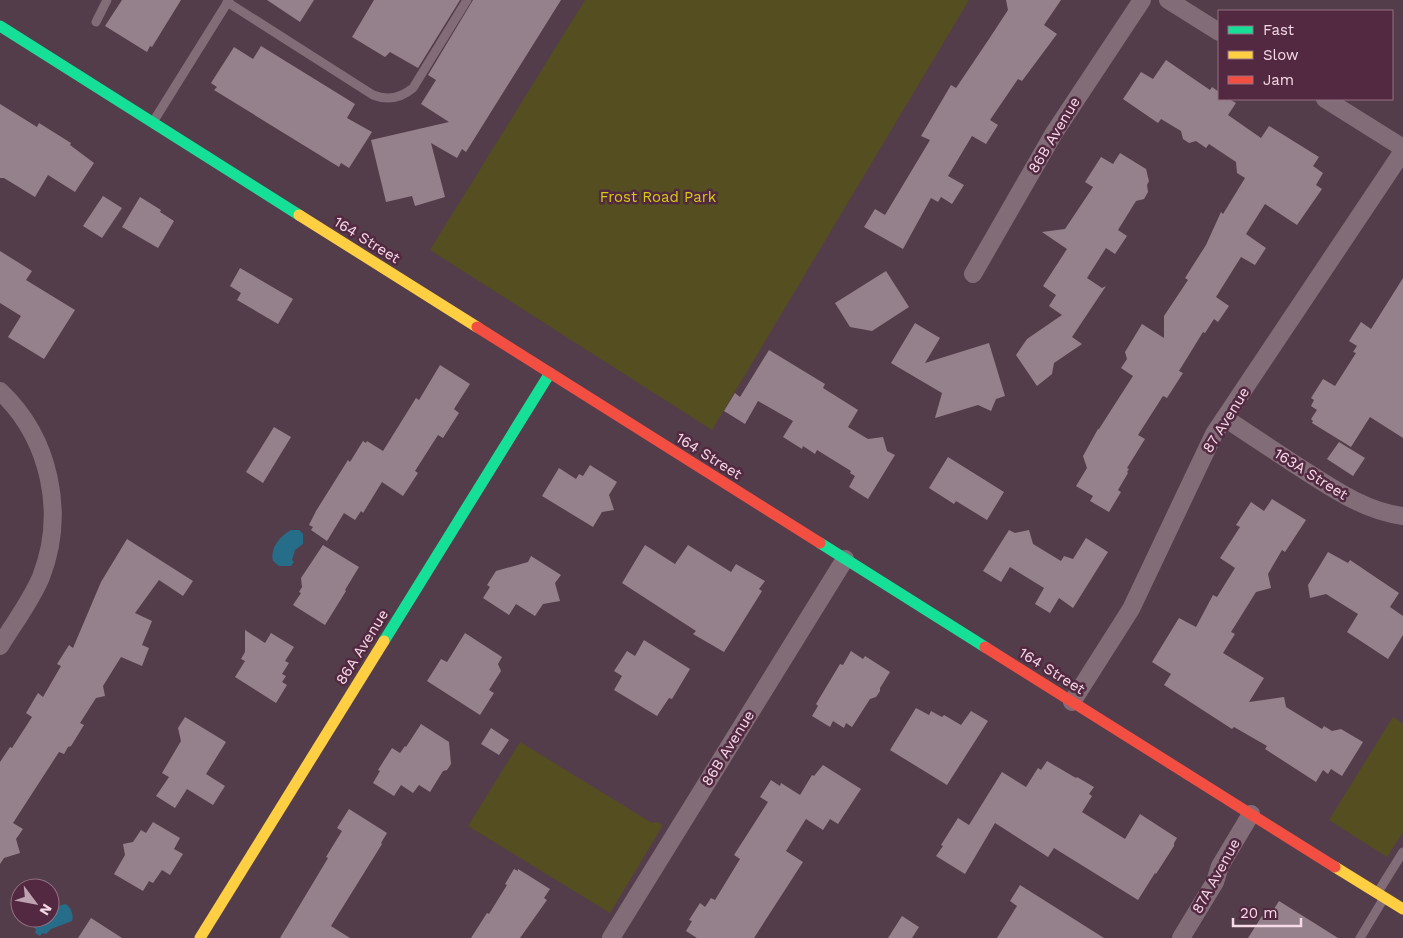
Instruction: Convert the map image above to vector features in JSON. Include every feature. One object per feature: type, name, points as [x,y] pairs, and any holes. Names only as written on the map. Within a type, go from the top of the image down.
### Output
[{"type":"street","name":"86B Avenue","points":[[973,274],[1054,133],[1142,0]]},
{"type":"street","points":[[1168,0],[1218,31]]},
{"type":"street","name":"164 Street","points":[[0,26],[1403,909]]},
{"type":"street","points":[[1326,100],[1403,149]]},
{"type":"street","name":"87 Avenue","points":[[1072,702],[1131,609],[1205,451],[1403,149]]},
{"type":"street","name":"86A Avenue","points":[[200,938],[550,373]]},
{"type":"street","points":[[0,391],[15,407],[40,449],[48,476],[53,516],[48,555],[35,589],[0,646]]},
{"type":"street","name":"163A Street","points":[[1225,418],[1331,488],[1354,501],[1378,512],[1403,516]]},
{"type":"street","name":"86B Avenue","points":[[611,938],[845,559]]},
{"type":"street","name":"87A Avenue","points":[[1181,938],[1215,882],[1220,866],[1251,814]]},
{"type":"lane","points":[[96,22],[107,0]]},
{"type":"lane","points":[[152,122],[228,1],[373,95],[391,98],[403,95],[416,83],[467,0]]},
{"type":"lane","points":[[1360,938],[1403,852]]},
{"type":"green space","name":"Frost Road Park","points":[[585,0],[969,0],[712,430],[430,250]]},
{"type":"green space","points":[[1393,717],[1403,724],[1403,832],[1387,857],[1329,820]]},
{"type":"green space","points":[[520,742],[652,823],[657,822],[663,825],[610,913],[468,826]]},
{"type":"water","points":[[291,530],[299,530],[303,534],[303,544],[295,550],[292,560],[294,562],[291,566],[279,566],[273,561],[274,547]]},
{"type":"water","points":[[65,904],[69,907],[73,917],[72,921],[60,926],[60,906]]},
{"type":"water","points":[[35,928],[54,928],[46,934],[42,933],[40,936],[35,933]]},
{"type":"building","points":[[122,0],[181,0],[147,52],[105,26]]},
{"type":"building","points":[[267,0],[314,0],[300,22]]},
{"type":"building","points":[[374,0],[460,0],[418,68],[390,52],[385,57],[352,37]]},
{"type":"building","points":[[473,0],[561,0],[466,152],[462,149],[457,158],[431,143],[445,197],[415,206],[412,196],[386,202],[371,140],[449,122],[421,104],[436,80],[428,75]]},
{"type":"building","points":[[1006,0],[1061,0],[1044,25],[1057,34],[1022,81],[1018,79],[990,120],[998,125],[986,144],[972,136],[948,176],[964,185],[952,204],[941,197],[938,202],[931,198],[903,249],[864,227],[875,209],[885,215],[930,140],[921,136],[951,85],[956,88],[1008,10]]},
{"type":"building","points":[[261,46],[355,104],[347,118],[372,132],[349,168],[341,163],[339,167],[214,90],[217,87],[211,83],[234,47],[253,59]]},
{"type":"building","points":[[1166,60],[1210,90],[1212,87],[1218,91],[1218,100],[1231,100],[1236,103],[1228,115],[1261,138],[1269,126],[1319,157],[1313,166],[1323,173],[1316,185],[1322,189],[1297,225],[1265,204],[1246,234],[1266,248],[1255,265],[1241,257],[1216,297],[1229,306],[1218,322],[1214,319],[1205,333],[1203,332],[1179,371],[1183,373],[1167,398],[1163,396],[1138,435],[1145,439],[1127,468],[1129,469],[1128,473],[1118,490],[1121,492],[1109,512],[1090,501],[1093,496],[1076,486],[1087,468],[1083,456],[1098,429],[1133,376],[1121,368],[1127,359],[1125,352],[1142,324],[1164,338],[1164,316],[1188,280],[1185,278],[1206,245],[1221,212],[1223,214],[1245,178],[1237,173],[1236,162],[1209,144],[1206,148],[1196,141],[1189,143],[1183,139],[1181,131],[1161,119],[1158,123],[1123,99],[1141,72],[1153,79]]},
{"type":"building","points":[[0,104],[37,127],[39,123],[71,143],[70,145],[94,163],[75,192],[48,175],[35,197],[4,178],[0,178]]},
{"type":"building","points":[[1120,153],[1146,169],[1149,181],[1147,185],[1148,192],[1144,199],[1136,201],[1118,230],[1127,236],[1115,254],[1106,248],[1087,278],[1102,288],[1106,286],[1072,337],[1082,344],[1054,363],[1052,374],[1037,386],[1016,355],[1027,339],[1062,315],[1049,306],[1056,295],[1043,286],[1067,249],[1042,232],[1065,229],[1093,187],[1085,182],[1101,157],[1113,164]]},
{"type":"building","points":[[103,196],[122,208],[102,238],[83,226]]},
{"type":"building","points":[[140,197],[174,221],[158,248],[122,227]]},
{"type":"building","points":[[0,251],[32,271],[26,280],[75,310],[44,359],[8,337],[21,316],[0,303]]},
{"type":"building","points":[[240,268],[293,299],[278,324],[237,300],[241,293],[230,286]]},
{"type":"building","points":[[886,271],[909,307],[872,331],[850,327],[835,303]]},
{"type":"building","points":[[1403,278],[1403,438],[1370,417],[1351,447],[1312,423],[1311,419],[1317,410],[1311,406],[1314,400],[1311,398],[1323,379],[1335,386],[1356,353],[1353,352],[1357,346],[1349,341],[1361,322],[1371,329]]},
{"type":"building","points":[[915,323],[940,338],[925,363],[989,343],[1005,396],[996,399],[991,411],[978,405],[935,418],[942,393],[891,363]]},
{"type":"building","points":[[769,350],[825,384],[823,388],[858,410],[848,427],[868,439],[883,437],[887,451],[895,455],[868,499],[849,487],[855,476],[850,473],[851,471],[817,450],[815,454],[803,446],[802,449],[783,437],[793,421],[758,401],[745,424],[724,411],[735,393],[740,397]]},
{"type":"building","points":[[440,365],[470,384],[454,409],[459,413],[443,438],[438,435],[415,471],[418,473],[403,496],[382,482],[363,513],[361,511],[355,520],[344,513],[327,541],[311,530],[313,527],[309,525],[316,511],[348,460],[350,462],[363,441],[366,443],[367,441],[383,451],[416,398],[419,400]]},
{"type":"building","points":[[274,427],[291,437],[263,483],[246,472]]},
{"type":"building","points":[[1339,442],[1365,458],[1353,476],[1327,459]]},
{"type":"building","points":[[948,457],[1004,492],[987,520],[956,501],[954,504],[929,488]]},
{"type":"building","points":[[590,465],[617,482],[609,495],[614,510],[602,512],[593,527],[542,496],[559,468],[576,479],[579,474],[583,476]]},
{"type":"building","points":[[1272,499],[1306,520],[1285,552],[1282,550],[1268,574],[1271,588],[1256,592],[1231,632],[1235,634],[1223,653],[1264,678],[1249,702],[1284,697],[1286,707],[1322,729],[1324,726],[1332,731],[1341,729],[1363,742],[1342,776],[1331,769],[1328,774],[1323,770],[1316,782],[1265,749],[1267,746],[1234,727],[1232,729],[1164,685],[1171,674],[1152,662],[1179,618],[1196,627],[1213,595],[1217,597],[1235,568],[1220,558],[1240,527],[1236,525],[1251,502],[1264,511]]},
{"type":"building","points":[[1009,530],[1015,533],[1029,530],[1033,544],[1061,561],[1064,556],[1073,559],[1086,538],[1108,552],[1073,608],[1059,598],[1050,613],[1035,604],[1044,588],[1010,567],[1001,582],[983,571]]},
{"type":"building","points":[[127,539],[193,581],[183,596],[159,580],[135,613],[152,621],[142,645],[149,648],[142,666],[121,657],[103,686],[105,696],[96,698],[80,723],[84,725],[71,746],[68,747],[64,754],[59,752],[13,823],[23,829],[16,839],[20,853],[4,858],[0,864],[0,762],[10,747],[12,748],[32,717],[26,713],[38,693],[43,697],[61,666],[57,664],[69,645],[73,648],[101,582]]},
{"type":"building","points":[[323,545],[359,567],[325,625],[293,605],[301,593],[299,592],[302,587],[301,578]]},
{"type":"building","points":[[645,545],[675,564],[688,545],[731,572],[736,564],[765,581],[759,589],[762,591],[724,652],[693,634],[696,631],[622,583]]},
{"type":"building","points":[[1328,552],[1348,563],[1350,560],[1399,593],[1390,607],[1403,616],[1403,635],[1388,659],[1347,632],[1358,614],[1326,594],[1310,598],[1308,585]]},
{"type":"building","points":[[531,556],[561,575],[555,583],[560,601],[543,604],[535,616],[516,604],[509,615],[483,598],[490,587],[487,585],[496,571],[528,562]]},
{"type":"building","points":[[245,630],[265,643],[271,633],[294,647],[285,661],[289,663],[282,674],[286,676],[282,682],[287,685],[276,703],[235,677],[245,661],[241,659],[245,652]]},
{"type":"building","points":[[465,633],[502,657],[498,664],[501,671],[489,690],[494,693],[480,715],[427,681],[441,659],[447,662]]},
{"type":"building","points":[[644,640],[690,669],[672,699],[669,698],[657,716],[614,690],[622,676],[614,671],[627,651],[635,656]]},
{"type":"building","points":[[851,651],[863,659],[865,656],[890,672],[876,697],[870,699],[852,727],[846,723],[844,728],[833,721],[830,727],[812,716],[818,706],[816,704],[840,664],[843,665]]},
{"type":"building","points":[[916,708],[929,715],[931,711],[942,717],[944,715],[961,725],[971,711],[988,721],[947,785],[890,750]]},
{"type":"building","points":[[185,717],[226,742],[206,774],[225,786],[213,805],[187,789],[175,808],[156,796],[169,777],[162,773],[181,741],[178,728]]},
{"type":"building","points":[[421,724],[449,742],[451,764],[447,770],[443,771],[430,792],[419,785],[413,793],[401,785],[394,796],[373,783],[380,771],[378,770],[392,748],[400,753]]},
{"type":"building","points":[[491,728],[509,740],[499,755],[481,744]]},
{"type":"building","points":[[1047,761],[1094,787],[1089,794],[1092,796],[1082,812],[1125,839],[1140,814],[1177,838],[1174,846],[1138,900],[1054,848],[1048,857],[995,823],[965,874],[936,856],[958,818],[969,825],[1002,772],[1026,787],[1038,768],[1041,770]]},
{"type":"building","points":[[823,765],[861,789],[838,824],[830,819],[823,830],[806,819],[786,851],[803,862],[754,938],[697,938],[686,931],[692,921],[689,920],[700,903],[705,907],[711,898],[715,900],[740,859],[734,855],[768,802],[760,797],[771,780],[780,786],[781,783],[800,795],[812,775],[814,776]]},
{"type":"building","points":[[349,809],[387,833],[331,926],[350,938],[280,938],[328,858],[326,857],[342,831],[337,828]]},
{"type":"building","points":[[153,822],[180,838],[174,849],[183,854],[170,875],[162,870],[153,883],[149,881],[143,891],[114,874],[125,855],[123,844],[133,842],[141,830],[146,833]]},
{"type":"building","points":[[514,869],[518,871],[518,869],[550,889],[544,898],[547,900],[520,938],[471,938],[487,913],[489,914],[507,885],[505,884]]},
{"type":"building","points":[[1020,885],[1104,938],[997,938],[1017,906],[1010,901]]},
{"type":"building","points":[[1279,901],[1338,938],[1248,938],[1262,916],[1267,920]]},
{"type":"building","points":[[902,916],[919,927],[912,938],[888,938]]},
{"type":"building","points":[[91,918],[122,938],[78,938]]},
{"type":"traffic: fast","points":[[0,26],[299,215]]},
{"type":"traffic: fast","points":[[384,641],[550,373]]},
{"type":"traffic: fast","points":[[820,543],[985,647]]},
{"type":"traffic: slow","points":[[299,215],[477,327]]},
{"type":"traffic: slow","points":[[200,938],[384,641]]},
{"type":"traffic: slow","points":[[1335,867],[1403,909]]},
{"type":"traffic: jam","points":[[477,327],[820,543]]},
{"type":"traffic: jam","points":[[985,647],[1335,867]]}]
